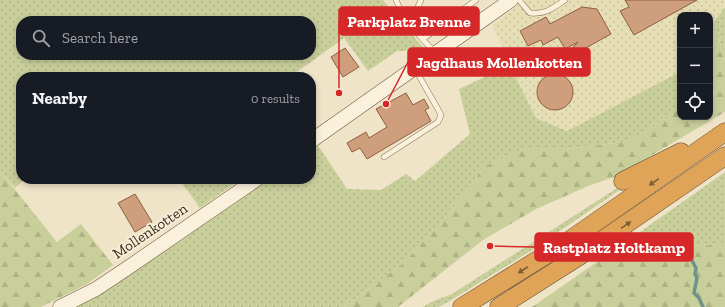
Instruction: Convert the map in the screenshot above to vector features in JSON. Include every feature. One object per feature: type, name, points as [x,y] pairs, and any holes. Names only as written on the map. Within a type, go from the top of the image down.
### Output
[{"type":"highway","points":[[624,181],[725,131]]},
{"type":"highway","points":[[462,307],[570,240],[725,131]]},
{"type":"highway","points":[[499,307],[581,255],[725,156]]},
{"type":"main road","points":[[316,137],[511,0]]},
{"type":"main road","name":"Mollenkotten","points":[[60,307],[122,272],[250,184]]},
{"type":"lane","points":[[396,0],[400,9],[412,20],[423,39],[436,53]]},
{"type":"lane","points":[[412,20],[421,0]]},
{"type":"lane","points":[[423,39],[476,0]]},
{"type":"lane","points":[[519,0],[530,13],[537,14],[546,12],[565,0]]},
{"type":"lane","points":[[384,157],[438,122],[440,118],[439,111],[415,68]]},
{"type":"shaded area","points":[[526,0],[725,0],[725,7],[713,20],[713,12],[677,12],[677,74],[567,131],[536,118],[492,25]]},
{"type":"green space","points":[[0,0],[383,0],[425,50],[397,51],[368,71],[344,38],[316,58],[316,16],[16,16],[16,60],[314,60],[297,72],[16,72],[16,184],[19,184],[15,188],[0,171]]},
{"type":"green space","points":[[725,7],[725,61],[714,21]]},
{"type":"green space","points":[[713,22],[725,61],[725,112],[713,119],[714,93]]},
{"type":"green space","points":[[510,65],[536,118],[567,131],[677,74],[677,106],[651,129],[625,142],[566,149],[523,149],[485,166],[458,202],[405,262],[344,307],[70,307],[173,246],[261,184],[316,184],[317,144],[347,189],[381,190],[406,174],[415,181],[470,134],[459,89]]},
{"type":"green space","points":[[676,106],[677,120],[711,120],[615,177],[593,184],[536,209],[483,240],[398,307],[344,307],[405,262],[458,202],[485,166],[523,149],[566,149],[625,142],[651,129]]},
{"type":"green space","points":[[0,171],[57,242],[81,224],[113,265],[87,284],[41,307],[0,307]]},
{"type":"green space","points":[[725,172],[725,243],[713,245],[651,247],[630,239]]},
{"type":"green space","points":[[183,184],[234,184],[200,208]]},
{"type":"green space","points":[[622,185],[627,185],[529,252],[448,302],[439,307],[423,307],[431,302],[452,294]]},
{"type":"green space","points":[[630,239],[651,247],[712,245],[725,242],[725,307],[532,307]]},
{"type":"building","points":[[625,0],[697,0],[634,35],[620,11],[629,7]]},
{"type":"building","points":[[582,7],[597,9],[611,34],[564,60],[563,58],[578,42],[565,49],[558,37],[543,45],[541,40],[528,46],[520,31],[546,17],[550,24]]},
{"type":"building","points":[[345,48],[359,67],[343,77],[331,57]]},
{"type":"building","points":[[558,74],[568,79],[572,85],[572,99],[568,105],[562,109],[552,110],[542,105],[538,99],[537,89],[542,79],[548,75]]},
{"type":"building","points":[[406,93],[413,105],[424,99],[429,108],[425,110],[431,121],[367,159],[360,148],[352,152],[347,143],[366,132],[369,138],[387,127],[376,109]]},
{"type":"building","points":[[135,194],[152,222],[135,232],[118,203]]},
{"type":"waterway","points":[[688,253],[696,268],[695,274],[697,278],[694,293],[699,298],[703,307]]},
{"type":"place","name":"Parkplatz Brenne","points":[[339,93]]},
{"type":"place","name":"Jagdhaus Mollenkotten","points":[[386,104]]},
{"type":"place","name":"Rastplatz Holtkamp","points":[[490,246]]}]
